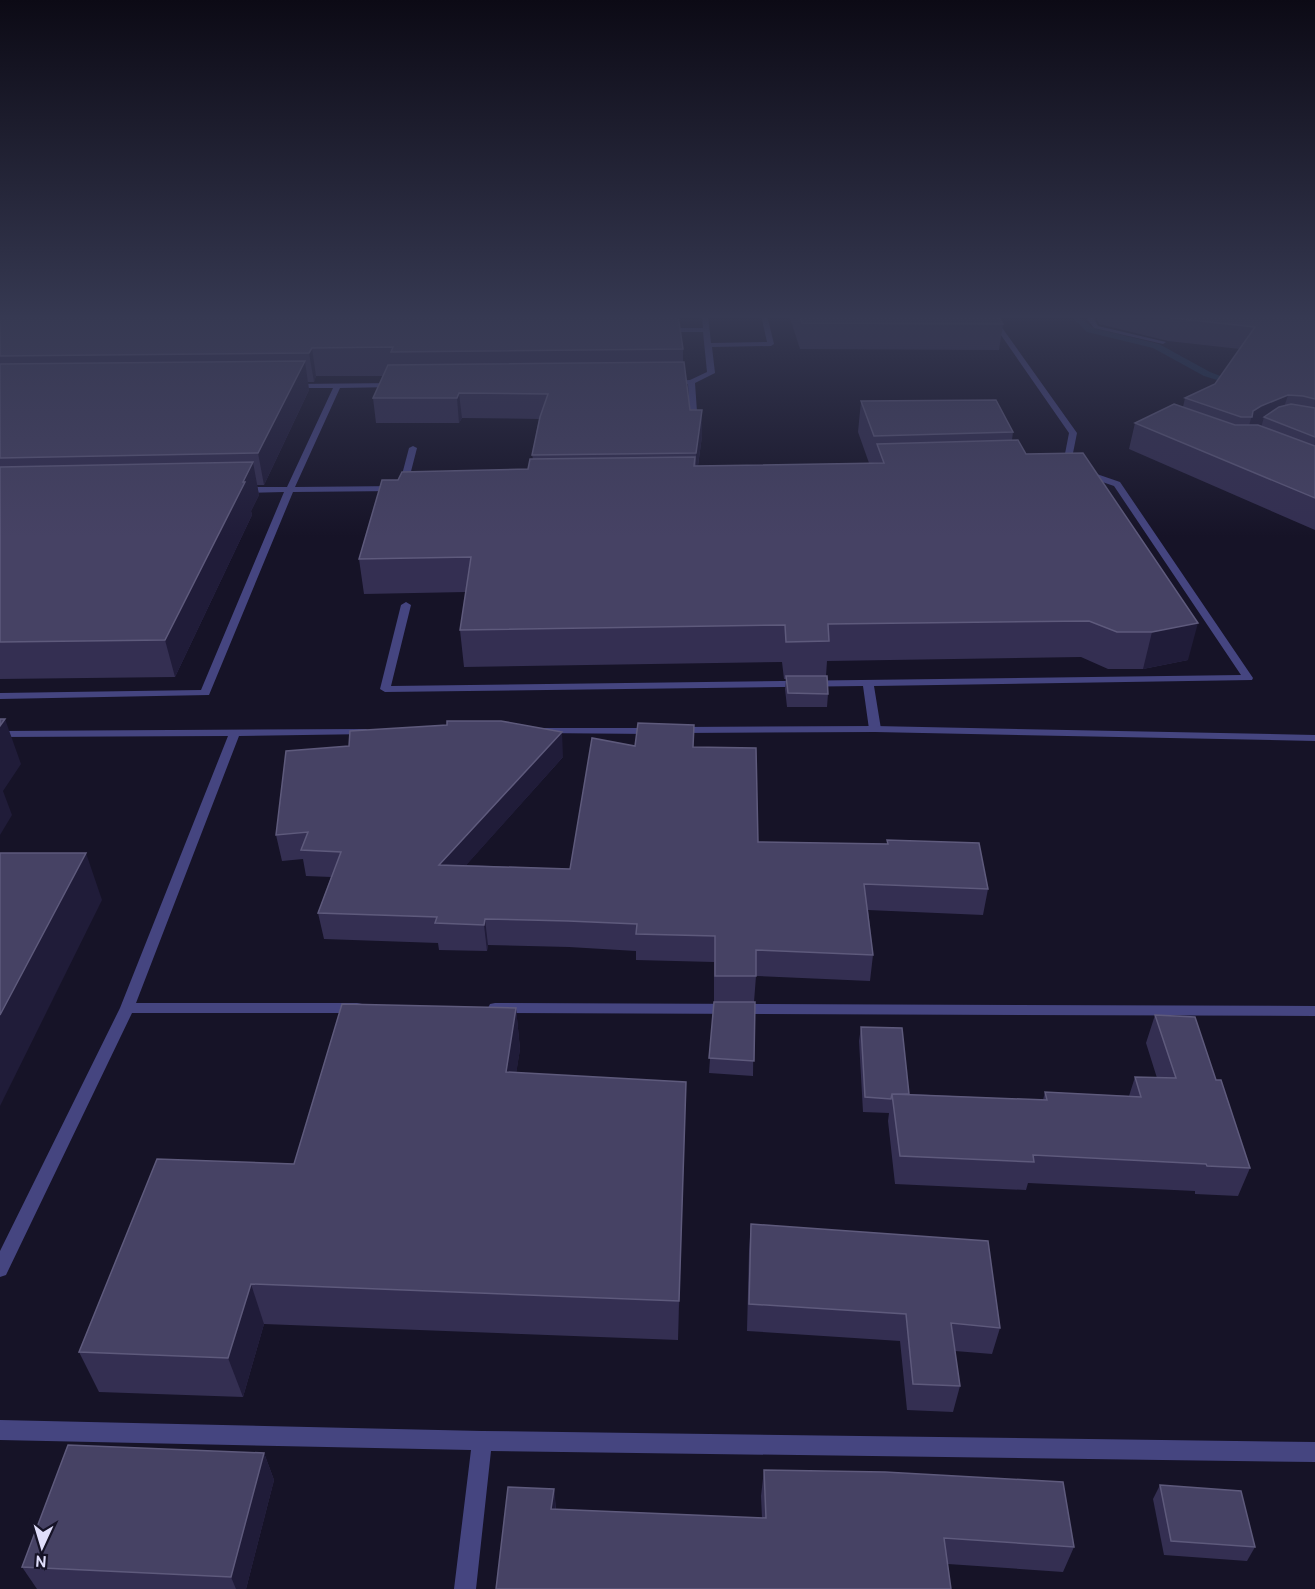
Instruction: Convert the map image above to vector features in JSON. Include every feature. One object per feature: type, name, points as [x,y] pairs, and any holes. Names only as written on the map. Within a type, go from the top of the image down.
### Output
[{"type":"street","points":[[0,696],[205,693],[290,489],[336,389]]},
{"type":"street","points":[[692,389],[695,430]]},
{"type":"street","points":[[1042,389],[1073,434],[1067,466]]},
{"type":"street","points":[[403,488],[413,448]]},
{"type":"street","points":[[406,605],[385,689],[1248,678],[1117,484],[1067,466],[1055,467]]},
{"type":"street","points":[[232,490],[415,488]]},
{"type":"street","points":[[868,684],[875,729]]},
{"type":"street","points":[[528,731],[875,729],[1315,738]]},
{"type":"street","points":[[0,734],[373,732]]},
{"type":"street","points":[[0,1269],[127,1008],[235,733]]},
{"type":"street","points":[[127,1008],[371,1008]]},
{"type":"street","points":[[478,1008],[1315,1011]]},
{"type":"street","points":[[0,1430],[482,1442],[1315,1452]]},
{"type":"street","points":[[465,1589],[482,1442]]},
{"type":"building","points":[[0,389],[291,389],[258,453],[0,458]]},
{"type":"building","points":[[377,389],[687,389],[690,410],[702,410],[696,453],[532,455],[540,417],[548,394],[459,393],[457,398],[373,398]]},
{"type":"building","points":[[1204,389],[1315,389],[1315,399],[1288,395],[1261,406],[1253,411],[1252,417],[1241,417],[1185,398]]},
{"type":"building","points":[[996,400],[1013,432],[874,436],[861,401]]},
{"type":"building","points":[[1174,404],[1235,425],[1258,425],[1315,446],[1315,498],[1135,423]]},
{"type":"building","points":[[1291,404],[1315,408],[1315,437],[1264,417],[1279,407]]},
{"type":"building","points":[[1018,440],[1026,454],[1083,453],[1198,623],[1152,632],[1117,632],[1089,621],[828,624],[829,641],[786,642],[785,625],[460,630],[471,557],[359,559],[382,480],[398,480],[402,472],[528,469],[530,459],[695,457],[694,466],[884,463],[877,444]]},
{"type":"building","points":[[253,462],[165,640],[0,642],[0,467]]},
{"type":"building","points":[[786,676],[827,676],[828,694],[788,693]]},
{"type":"building","points":[[447,721],[501,721],[562,732],[439,865],[570,869],[592,738],[635,746],[638,723],[694,725],[693,747],[756,748],[758,842],[888,844],[887,840],[979,843],[988,889],[864,884],[873,955],[756,950],[756,976],[715,976],[715,936],[636,934],[637,924],[485,919],[484,925],[435,923],[437,917],[318,913],[341,852],[301,850],[308,832],[276,835],[286,751],[349,746],[350,731],[447,725]]},
{"type":"building","points":[[0,853],[86,853],[0,1015]]},
{"type":"building","points":[[714,1002],[755,1002],[754,1061],[709,1058]]},
{"type":"building","points":[[342,1004],[516,1008],[506,1072],[686,1082],[679,1301],[251,1284],[228,1358],[79,1352],[157,1159],[294,1164]]},
{"type":"building","points":[[1155,1015],[1195,1017],[1216,1080],[1221,1080],[1250,1168],[1033,1155],[1034,1162],[900,1156],[892,1094],[1047,1100],[1045,1092],[1141,1097],[1135,1077],[1176,1078]]},
{"type":"building","points":[[861,1027],[902,1028],[909,1094],[892,1094],[891,1099],[865,1097]]},
{"type":"building","points":[[751,1224],[988,1241],[1000,1328],[951,1323],[960,1386],[913,1384],[906,1314],[749,1304]]},
{"type":"building","points":[[68,1445],[264,1453],[231,1577],[22,1567]]},
{"type":"building","points":[[764,1470],[885,1472],[1063,1482],[1074,1547],[944,1538],[951,1589],[496,1589],[508,1487],[554,1489],[551,1509],[766,1518]]},
{"type":"building","points":[[1160,1485],[1241,1491],[1255,1547],[1171,1541]]}]
